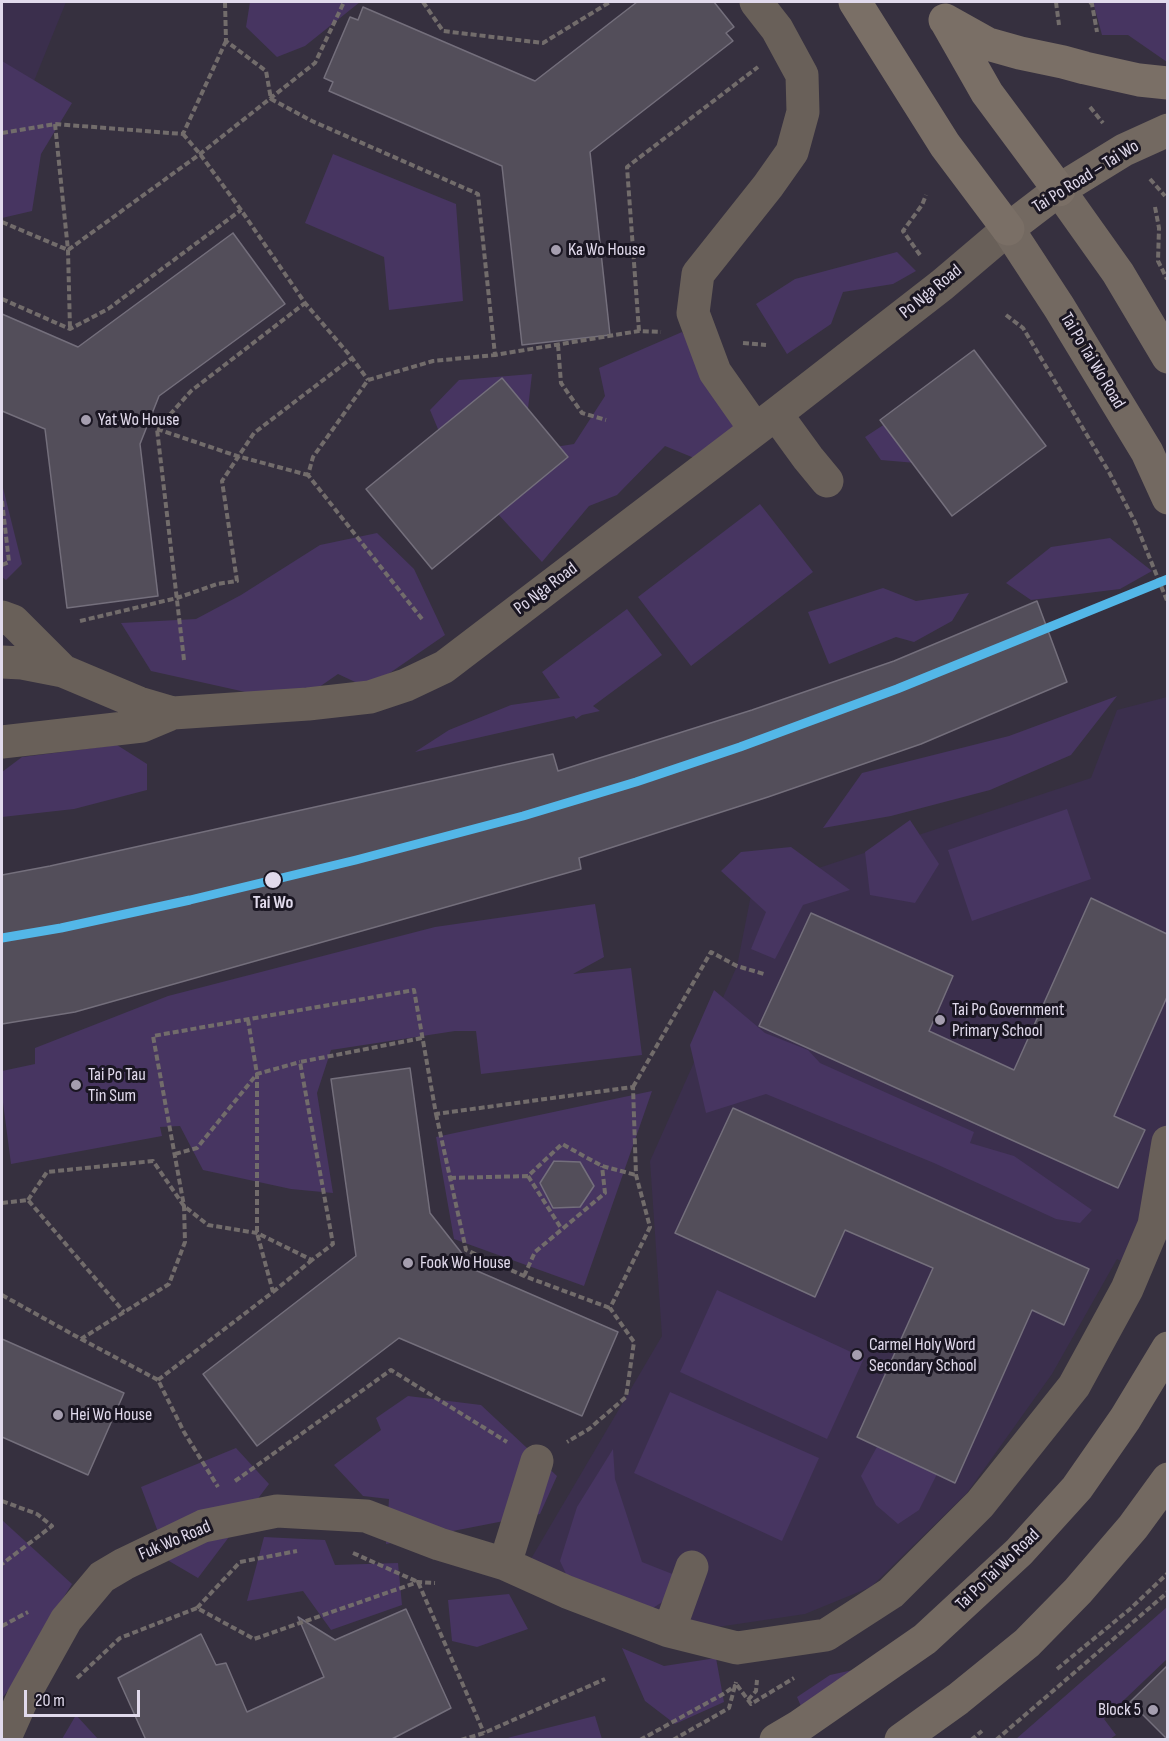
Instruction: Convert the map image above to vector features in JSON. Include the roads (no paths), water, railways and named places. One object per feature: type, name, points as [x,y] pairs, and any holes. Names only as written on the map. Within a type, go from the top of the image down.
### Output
[{"type":"highway","points":[[855,2],[945,145],[1008,229]]},
{"type":"highway","points":[[940,10],[988,44],[1139,80],[1167,83]]},
{"type":"highway","points":[[940,10],[987,93],[1059,190]]},
{"type":"main road","name":"Tai Po Road – Tai Wo","points":[[1008,229],[1059,190],[1124,150],[1167,130]]},
{"type":"main road","points":[[1059,190],[1118,273],[1167,357]]},
{"type":"main road","name":"Tai Po Tai Wo Road","points":[[1008,229],[1059,307],[1147,452],[1167,498]]},
{"type":"main road","name":"Tai Po Tai Wo Road","points":[[776,1740],[925,1639],[1019,1552],[1077,1488],[1125,1419],[1167,1348]]},
{"type":"main road","points":[[900,1740],[958,1699],[1027,1643],[1078,1591],[1119,1543],[1167,1479]]},
{"type":"street","points":[[756,2],[777,29],[802,75],[803,112],[792,152],[698,274],[693,313],[715,372],[808,458],[827,482]]},
{"type":"street","name":"Po Nga Road","points":[[2,662],[22,663],[63,671],[140,703],[173,713],[297,705],[370,697],[406,685],[444,666],[942,285],[1008,229]]},
{"type":"street","points":[[2,617],[13,621],[63,671]]},
{"type":"street","points":[[2,742],[142,726],[173,713]]},
{"type":"street","name":"Fuk Wo Road","points":[[4,1740],[23,1696],[66,1620],[102,1577],[123,1564],[203,1526],[277,1511],[366,1516],[439,1544],[505,1564],[567,1592],[669,1631],[737,1648],[826,1635],[891,1593],[980,1504],[1074,1386],[1126,1289],[1154,1225],[1167,1142]]},
{"type":"street","points":[[505,1564],[537,1461]]},
{"type":"street","points":[[669,1631],[692,1568]]},
{"type":"place","name":"Ka Wo House","points":[[556,250]]},
{"type":"place","name":"Yat Wo House","points":[[86,420]]},
{"type":"place","name":"Tai Wo","points":[[273,880]]},
{"type":"place","name":"Tai Po Government Primary School","points":[[940,1020]]},
{"type":"place","name":"Tai Po Tau Tin Sum","points":[[76,1085]]},
{"type":"place","name":"Fook Wo House","points":[[408,1263]]},
{"type":"place","name":"Carmel Holy Word Secondary School","points":[[857,1355]]},
{"type":"place","name":"Hei Wo House","points":[[58,1415]]},
{"type":"place","name":"Block 5","points":[[1153,1710]]}]
